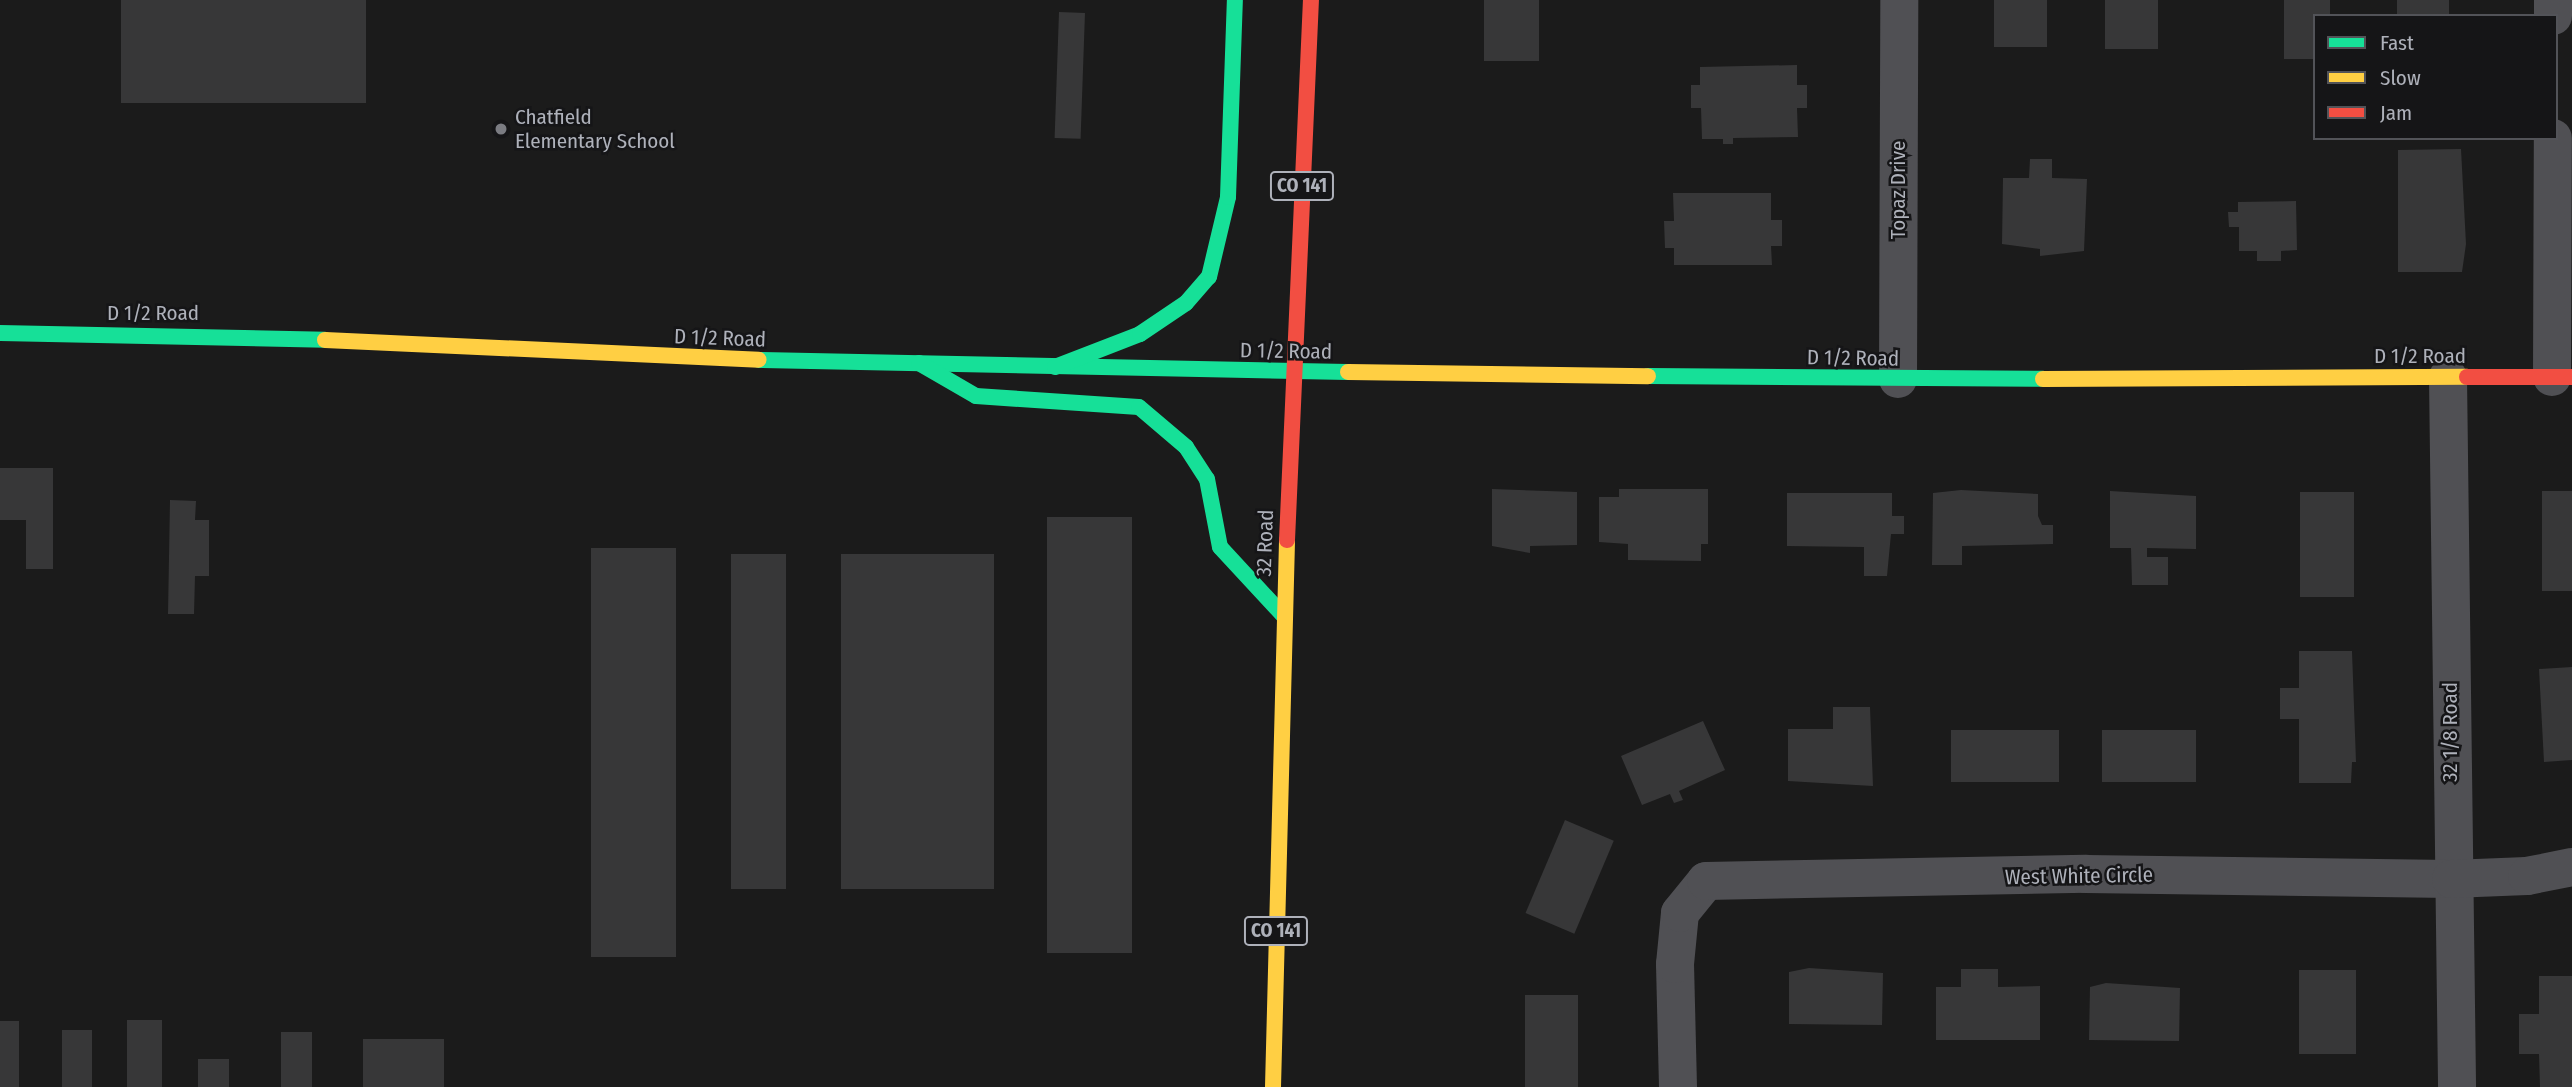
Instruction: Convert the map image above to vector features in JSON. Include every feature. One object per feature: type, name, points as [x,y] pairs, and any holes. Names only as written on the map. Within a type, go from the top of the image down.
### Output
[{"type":"main road","points":[[1055,367],[1140,334],[1186,303],[1209,278],[1227,197],[1235,0]]},
{"type":"main road","name":"32 Road","points":[[1273,1087],[1284,616],[1311,0]]},
{"type":"main road","name":"D 1/2 Road","points":[[0,333],[202,334],[746,360],[1293,372],[1898,379],[2562,377]]},
{"type":"main road","points":[[919,363],[976,396],[1139,407],[1186,447],[1207,478],[1220,547],[1284,616]]},
{"type":"street","name":"Topaz Drive","points":[[1898,379],[1899,0]]},
{"type":"street","points":[[2553,140],[2562,377]]},
{"type":"street","name":"32 1/8 Road","points":[[2448,377],[2451,878],[2457,1087]]},
{"type":"street","name":"West White Circle","points":[[1678,1087],[1675,964],[1680,912],[1706,881],[2086,874],[2451,878],[2527,876],[2572,867]]},
{"type":"building","points":[[121,0],[366,0],[366,103],[121,103]]},
{"type":"building","points":[[1484,0],[1539,0],[1539,61],[1484,61]]},
{"type":"building","points":[[1994,0],[2047,0],[2047,47],[1994,47]]},
{"type":"building","points":[[2105,0],[2158,0],[2158,49],[2105,49]]},
{"type":"building","points":[[2284,0],[2330,0],[2330,14],[2313,14],[2313,59],[2284,59]]},
{"type":"building","points":[[2397,0],[2449,0],[2449,14],[2397,14]]},
{"type":"building","points":[[1059,12],[1085,13],[1081,139],[1055,138]]},
{"type":"building","points":[[1797,65],[1797,85],[1807,85],[1807,108],[1797,108],[1798,137],[1733,138],[1733,144],[1723,144],[1723,139],[1702,139],[1701,108],[1691,108],[1691,85],[1700,85],[1700,67]]},
{"type":"building","points":[[2461,149],[2466,244],[2462,272],[2398,272],[2398,150]]},
{"type":"building","points":[[2030,159],[2052,159],[2052,178],[2087,179],[2084,251],[2040,256],[2040,249],[2002,244],[2003,178],[2029,178]]},
{"type":"building","points":[[1673,193],[1771,193],[1771,220],[1782,220],[1782,246],[1771,246],[1772,265],[1674,265],[1674,248],[1665,248],[1664,221],[1674,221]]},
{"type":"building","points":[[2296,201],[2297,250],[2281,251],[2281,261],[2257,261],[2257,251],[2239,251],[2239,227],[2229,227],[2228,212],[2238,212],[2238,202]]},
{"type":"building","points":[[0,468],[53,468],[53,569],[26,569],[26,520],[0,520]]},
{"type":"building","points":[[1492,489],[1577,492],[1577,545],[1530,546],[1530,553],[1492,546]]},
{"type":"building","points":[[1619,489],[1708,489],[1708,544],[1701,544],[1701,561],[1628,560],[1628,544],[1599,542],[1599,497],[1619,497]]},
{"type":"building","points":[[1961,490],[2038,494],[2038,516],[2042,525],[2053,525],[2053,544],[1962,546],[1962,565],[1932,565],[1933,493]]},
{"type":"building","points":[[2110,491],[2196,496],[2196,549],[2147,548],[2147,557],[2168,557],[2168,585],[2132,585],[2131,548],[2110,548]]},
{"type":"building","points":[[2542,491],[2572,491],[2572,591],[2542,591]]},
{"type":"building","points":[[2300,492],[2354,492],[2354,597],[2300,597]]},
{"type":"building","points":[[1787,493],[1892,493],[1892,516],[1904,516],[1904,534],[1891,534],[1887,576],[1864,576],[1864,547],[1787,546]]},
{"type":"building","points":[[170,500],[196,501],[195,520],[209,520],[209,576],[195,576],[194,614],[168,614]]},
{"type":"building","points":[[1047,517],[1132,517],[1132,953],[1047,953]]},
{"type":"building","points":[[591,548],[676,548],[676,957],[591,957]]},
{"type":"building","points":[[731,554],[786,554],[786,889],[731,889]]},
{"type":"building","points":[[841,554],[994,554],[994,889],[841,889]]},
{"type":"building","points":[[2299,651],[2352,651],[2356,762],[2352,762],[2351,783],[2299,783],[2299,719],[2280,719],[2280,688],[2299,688]]},
{"type":"building","points":[[2572,667],[2572,760],[2544,762],[2539,669]]},
{"type":"building","points":[[1833,707],[1870,707],[1873,786],[1788,781],[1788,729],[1833,729]]},
{"type":"building","points":[[1703,721],[1725,770],[1679,791],[1683,800],[1674,803],[1670,794],[1642,805],[1621,756]]},
{"type":"building","points":[[1951,730],[2059,730],[2059,782],[1951,782]]},
{"type":"building","points":[[2102,730],[2196,730],[2196,782],[2102,782]]},
{"type":"building","points":[[1565,820],[1614,841],[1574,934],[1526,913]]},
{"type":"building","points":[[1809,968],[1883,973],[1882,1025],[1789,1024],[1789,972]]},
{"type":"building","points":[[1961,969],[1998,969],[1998,987],[2040,986],[2040,1040],[1936,1040],[1936,987],[1961,987]]},
{"type":"building","points":[[2299,970],[2356,970],[2356,1054],[2299,1054]]},
{"type":"building","points":[[2539,976],[2572,976],[2572,1087],[2540,1087],[2539,1054],[2519,1054],[2519,1014],[2539,1014]]},
{"type":"building","points":[[2106,983],[2180,988],[2179,1041],[2089,1040],[2090,987]]},
{"type":"building","points":[[1525,995],[1578,995],[1578,1087],[1525,1087]]},
{"type":"building","points":[[127,1020],[162,1020],[162,1087],[127,1087]]},
{"type":"building","points":[[0,1021],[19,1021],[19,1087],[0,1087]]},
{"type":"building","points":[[62,1030],[92,1030],[92,1087],[62,1087]]},
{"type":"building","points":[[281,1032],[312,1032],[312,1087],[281,1087]]},
{"type":"building","points":[[363,1039],[444,1039],[444,1087],[363,1087]]},
{"type":"building","points":[[198,1059],[229,1059],[229,1087],[198,1087]]},
{"type":"traffic: fast","points":[[1055,367],[1140,334],[1186,303],[1209,277],[1228,197],[1235,0]]},
{"type":"traffic: fast","points":[[0,333],[325,340]]},
{"type":"traffic: fast","points":[[759,360],[1348,372]]},
{"type":"traffic: fast","points":[[919,363],[976,396],[1139,407],[1186,447],[1207,479],[1220,547],[1284,616]]},
{"type":"traffic: fast","points":[[1648,376],[2043,379]]},
{"type":"traffic: slow","points":[[325,340],[759,360]]},
{"type":"traffic: slow","points":[[1348,372],[1648,376]]},
{"type":"traffic: slow","points":[[2043,379],[2467,377]]},
{"type":"traffic: slow","points":[[1273,1087],[1287,540]]},
{"type":"traffic: jam","points":[[1287,540],[1311,0]]},
{"type":"traffic: jam","points":[[2467,377],[2572,377]]},
{"type":"place","name":"Chatfield Elementary School","points":[[501,129]]}]
